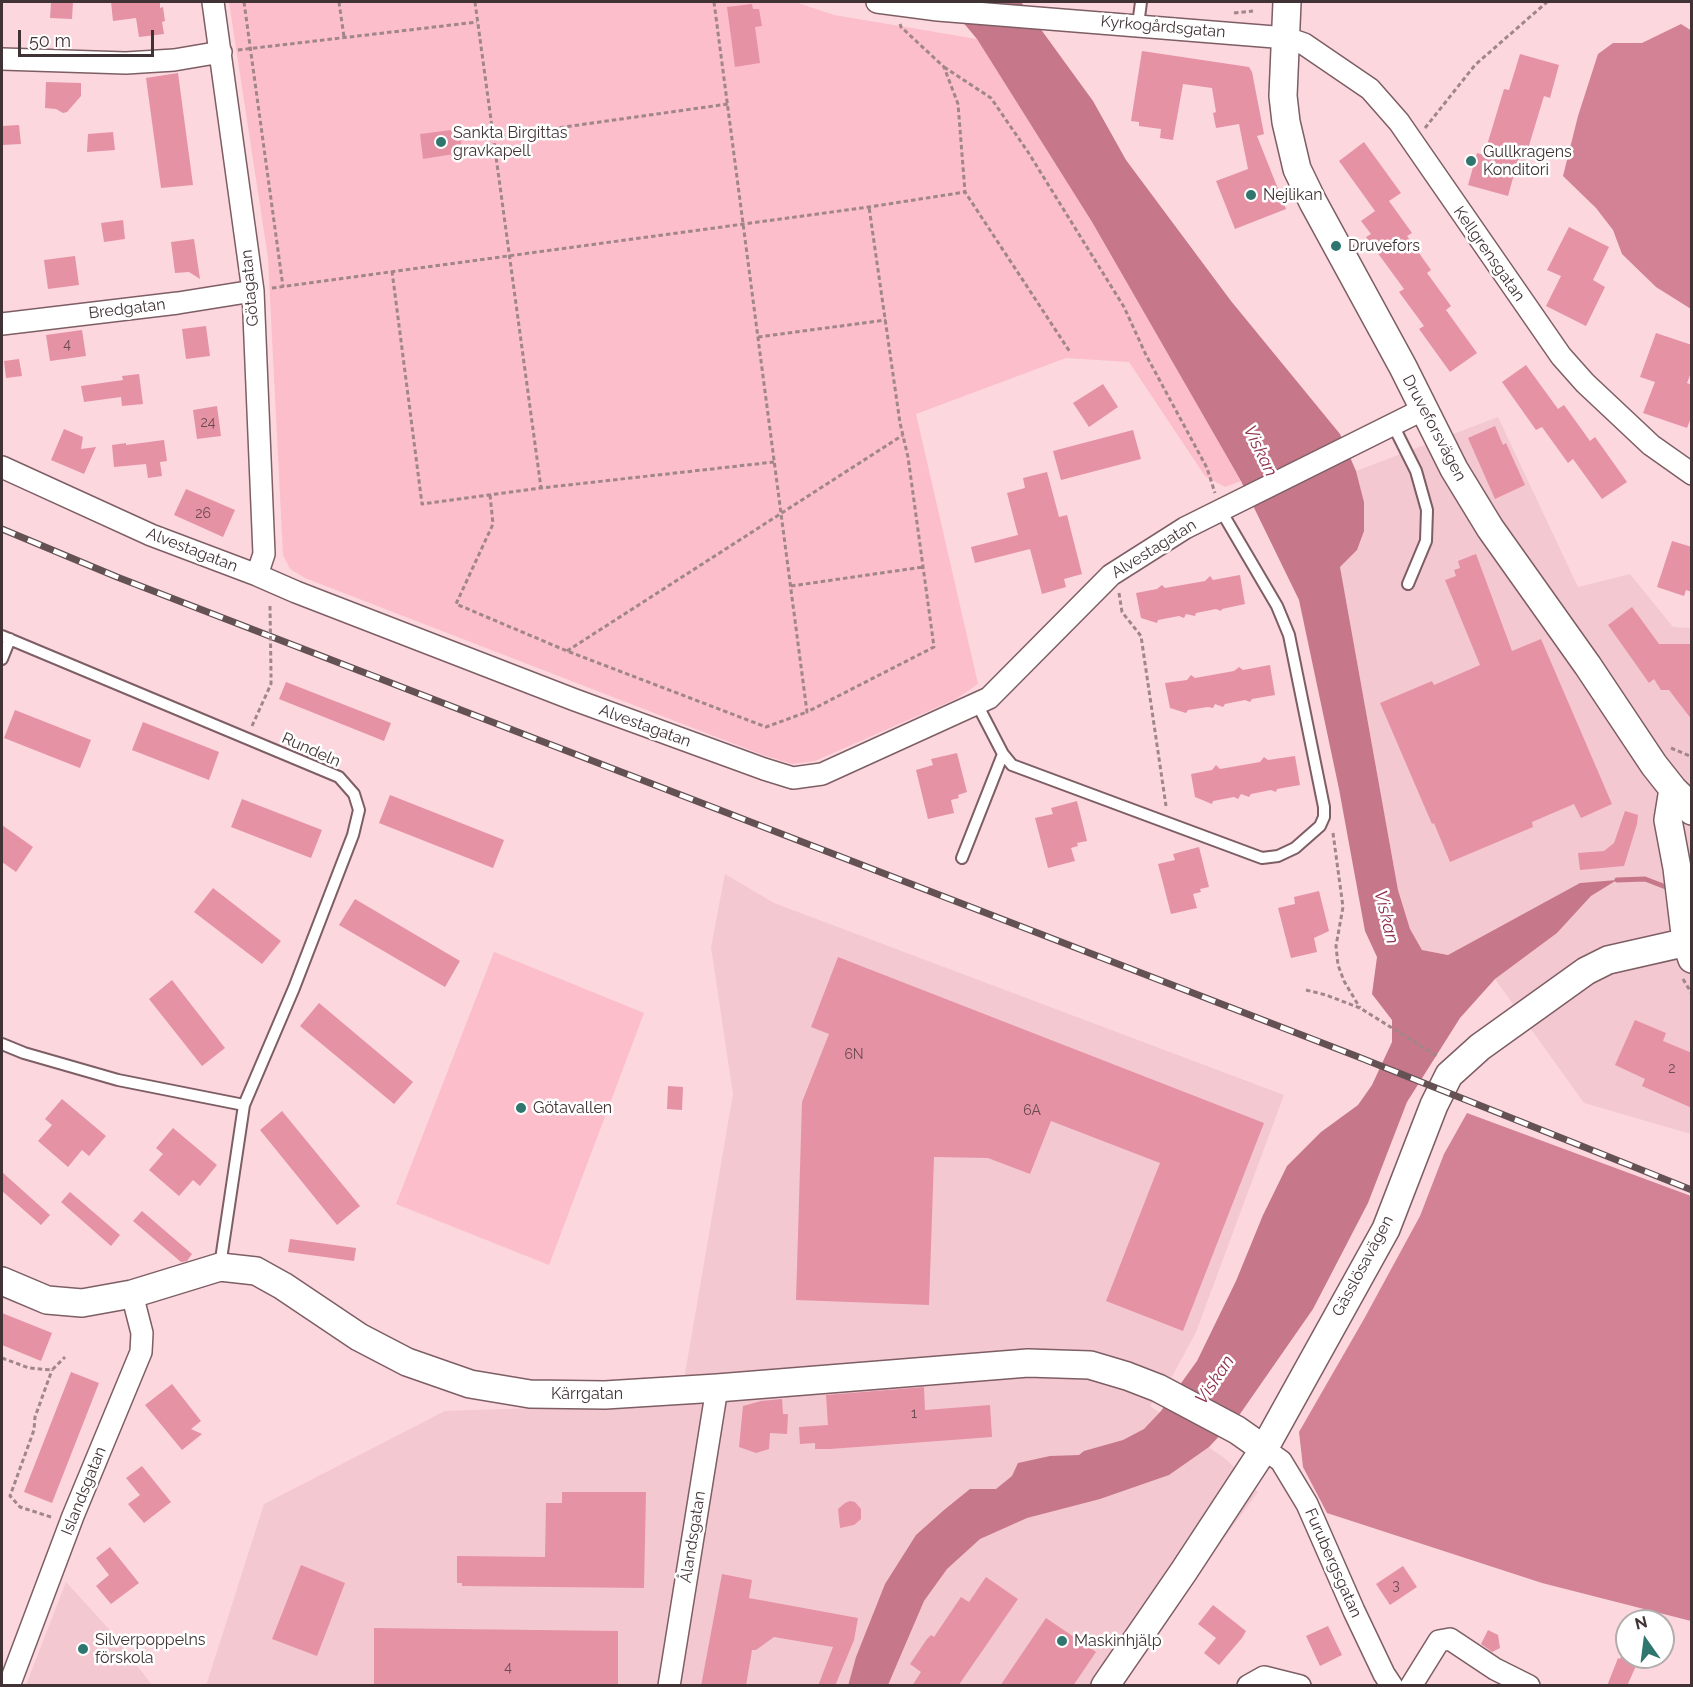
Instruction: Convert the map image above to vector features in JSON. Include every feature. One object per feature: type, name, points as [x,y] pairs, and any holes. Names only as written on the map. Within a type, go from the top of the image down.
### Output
[{"type":"street","name":"Götagatan","points":[[213,2],[253,291],[264,554],[257,575]]},
{"type":"street","name":"Druveforsvägen","points":[[1287,2],[1283,96],[1286,122],[1297,169],[1454,469],[1490,528],[1588,666],[1654,765],[1682,787],[1686,802],[1692,811]]},
{"type":"street","name":"Kyrkogårdsgatan","points":[[886,3],[938,10],[1287,38]]},
{"type":"street","name":"Kellgrensgatan","points":[[1287,38],[1304,44],[1370,89],[1399,122],[1561,356],[1585,383],[1651,445],[1692,474]]},
{"type":"street","points":[[2,59],[126,63],[174,60],[221,52]]},
{"type":"street","name":"Bredgatan","points":[[2,324],[178,303],[253,291]]},
{"type":"street","points":[[1393,425],[1424,409]]},
{"type":"street","name":"Alvestagatan","points":[[2,467],[151,535],[296,592],[575,700],[764,770],[794,778],[822,774],[989,698],[1111,575],[1185,528],[1220,509],[1393,425]]},
{"type":"street","points":[[1682,787],[1668,820],[1677,868],[1688,955]]},
{"type":"street","name":"Gässlösavägen","points":[[1105,1686],[1184,1571],[1263,1449],[1386,1229],[1434,1105],[1449,1075],[1480,1047],[1586,971],[1608,960],[1688,955]]},
{"type":"street","name":"Kärrgatan","points":[[2,1281],[47,1300],[82,1303],[132,1294],[220,1268],[256,1271],[283,1286],[359,1337],[407,1362],[470,1384],[531,1394],[605,1395],[717,1389],[1028,1363],[1090,1365],[1158,1388],[1237,1430],[1263,1449]]},
{"type":"street","name":"Islandsgatan","points":[[9,1686],[71,1522],[141,1353],[142,1333],[132,1294]]},
{"type":"street","name":"Ålandsgatan","points":[[669,1686],[717,1389]]},
{"type":"street","name":"Furubergsgatan","points":[[1263,1449],[1281,1461],[1307,1504],[1384,1674],[1392,1686]]},
{"type":"street","points":[[1411,1686],[1439,1641],[1450,1639],[1495,1669],[1529,1686]]},
{"type":"street","points":[[1248,1686],[1264,1677],[1300,1686]]},
{"type":"lane","points":[[1138,25],[1141,2]]},
{"type":"lane","points":[[1393,425],[1416,471],[1426,510],[1426,542],[1408,584]]},
{"type":"lane","points":[[977,704],[1003,754],[1012,765],[1262,858],[1278,856],[1295,848],[1320,826],[1324,817],[1322,796],[1289,635],[1277,606],[1220,509]]},
{"type":"lane","name":"Rundeln","points":[[2,659],[6,637],[339,777],[354,794],[359,810],[353,835],[298,977],[244,1105],[220,1268]]},
{"type":"lane","points":[[962,858],[1003,754]]},
{"type":"lane","points":[[2,1044],[24,1053],[118,1080],[244,1105]]},
{"type":"path","points":[[244,2],[283,287]]},
{"type":"path","points":[[339,2],[344,37]]},
{"type":"path","points":[[475,2],[541,488]]},
{"type":"path","points":[[714,2],[807,712]]},
{"type":"path","points":[[1413,144],[1475,65],[1547,2]]},
{"type":"path","points":[[886,3],[901,27],[944,67],[991,98],[1028,152],[1124,307],[1146,355],[1207,468],[1220,509]]},
{"type":"path","points":[[221,52],[477,22]]},
{"type":"path","points":[[944,67],[958,104],[965,192],[1070,352]]},
{"type":"path","points":[[493,137],[728,104]]},
{"type":"path","points":[[253,291],[965,192]]},
{"type":"path","points":[[490,495],[493,524],[456,604],[567,651],[766,727],[807,712],[933,647],[869,207]]},
{"type":"path","points":[[392,272],[422,504],[541,488],[775,462]]},
{"type":"path","points":[[758,337],[886,320]]},
{"type":"path","points":[[567,651],[903,435]]},
{"type":"path","points":[[791,586],[923,567]]},
{"type":"path","points":[[1111,575],[1118,586],[1122,612],[1141,636],[1168,823]]},
{"type":"path","points":[[247,739],[271,684],[270,606]]},
{"type":"path","points":[[1667,745],[1683,755],[1692,757]]},
{"type":"path","points":[[1324,817],[1332,826],[1343,907],[1336,946],[1338,965],[1344,981],[1360,1008]]},
{"type":"path","points":[[1688,955],[1692,994]]},
{"type":"path","points":[[1306,990],[1360,1008],[1445,1061]]},
{"type":"path","points":[[10,1496],[34,1430],[35,1417],[52,1370],[65,1357]]},
{"type":"path","points":[[2,1358],[29,1368],[52,1370]]},
{"type":"path","points":[[2,1495],[10,1496],[21,1507],[71,1522]]},
{"type":"shaded area","points":[[229,2],[795,2],[834,15],[977,39],[1092,222],[1241,481],[1225,487],[1205,476],[1129,362],[1066,358],[916,414],[978,684],[956,699],[815,761],[792,764],[763,755],[305,578],[290,569],[283,555],[268,258]]},
{"type":"shaded area","points":[[1681,24],[1692,31],[1691,309],[1656,287],[1622,254],[1613,230],[1596,208],[1563,176],[1578,116],[1598,54],[1613,43],[1642,43]]},
{"type":"shaded area","points":[[1498,417],[1578,587],[1630,574],[1673,627],[1691,628],[1691,1134],[1584,1103],[1495,979],[1557,933],[1591,896],[1616,881],[1580,883],[1448,955],[1422,950],[1410,929],[1398,890],[1340,567],[1357,550],[1364,502],[1356,471]]},
{"type":"shaded area","points":[[725,874],[774,903],[1284,1095],[1196,1332],[1173,1375],[1150,1406],[1227,1460],[1258,1492],[1120,1685],[206,1686],[264,1504],[445,1411],[680,1403],[733,1094],[711,947]]},
{"type":"shaded area","name":"Götavallen","points":[[494,952],[644,1013],[549,1265],[396,1204]]},
{"type":"shaded area","points":[[1467,1113],[1691,1196],[1691,1621],[1675,1617],[1675,1609],[1644,1609],[1542,1583],[1327,1513],[1303,1467],[1299,1432],[1420,1216],[1444,1154]]},
{"type":"shaded area","name":"Silverpoppelns förskola","points":[[66,1582],[109,1629],[152,1685],[26,1685]]},
{"type":"water","name":"Viskan","points":[[946,2],[1021,2],[1093,101],[1126,160],[1231,301],[1340,434],[1356,471],[1364,502],[1364,531],[1357,550],[1340,567],[1398,890],[1410,929],[1422,950],[1448,955],[1580,883],[1617,880],[1591,896],[1557,933],[1495,979],[1460,1018],[1407,1102],[1368,1203],[1313,1309],[1240,1414],[1209,1447],[1169,1475],[1100,1499],[1027,1518],[980,1539],[947,1569],[924,1601],[888,1685],[848,1686],[856,1657],[885,1584],[916,1535],[944,1510],[970,1489],[996,1489],[1012,1476],[1018,1463],[1050,1456],[1079,1455],[1084,1451],[1123,1440],[1144,1429],[1161,1411],[1197,1361],[1236,1281],[1263,1215],[1287,1166],[1321,1132],[1358,1105],[1372,1085],[1392,1042],[1392,1020],[1372,994],[1377,957],[1365,931],[1339,789],[1299,600],[1241,481],[1092,222],[977,39]]},
{"type":"building","points":[[51,2],[73,2],[72,19],[50,18]]},
{"type":"building","points":[[111,2],[160,2],[165,21],[162,22],[164,34],[139,37],[136,18],[113,21]]},
{"type":"building","points":[[752,4],[753,9],[759,9],[762,26],[755,27],[760,63],[735,67],[727,7]]},
{"type":"building","points":[[1142,51],[1249,67],[1252,72],[1264,134],[1257,136],[1286,209],[1235,229],[1216,181],[1248,169],[1239,124],[1216,128],[1212,88],[1183,84],[1173,140],[1160,138],[1161,129],[1139,126],[1139,122],[1131,121]]},
{"type":"building","points":[[1520,54],[1559,65],[1550,98],[1544,96],[1524,162],[1518,160],[1508,196],[1468,185],[1477,153],[1484,155],[1504,89],[1509,90]]},
{"type":"building","points":[[178,73],[193,185],[161,188],[146,78]]},
{"type":"building","points":[[46,82],[81,83],[81,96],[67,112],[45,108]]},
{"type":"building","points":[[19,125],[21,144],[2,145],[2,126]]},
{"type":"building","name":"Sankta Birgittas gravkapell","points":[[451,130],[452,133],[460,132],[462,150],[454,151],[454,154],[423,159],[420,134]]},
{"type":"building","points":[[113,132],[115,150],[87,152],[88,134]]},
{"type":"building","points":[[1364,142],[1401,193],[1389,201],[1412,233],[1407,236],[1431,270],[1427,273],[1451,306],[1446,310],[1477,353],[1450,372],[1419,329],[1424,326],[1399,292],[1404,289],[1366,237],[1371,234],[1361,221],[1375,211],[1339,161]]},
{"type":"building","points":[[123,220],[125,239],[104,242],[101,223]]},
{"type":"building","points":[[1569,227],[1609,247],[1593,280],[1605,287],[1586,326],[1546,306],[1561,276],[1547,270]]},
{"type":"building","points":[[194,239],[200,279],[189,272],[175,273],[171,242]]},
{"type":"building","points":[[75,256],[79,285],[48,289],[44,260]]},
{"type":"building","points":[[206,326],[210,356],[186,359],[182,329]]},
{"type":"building","points":[[82,330],[86,356],[50,361],[46,335]]},
{"type":"building","points":[[1656,333],[1692,345],[1692,370],[1687,383],[1692,385],[1692,415],[1687,428],[1643,413],[1655,382],[1640,377]]},
{"type":"building","points":[[19,359],[22,376],[6,378],[4,361]]},
{"type":"building","points":[[1526,365],[1558,409],[1564,405],[1590,441],[1595,437],[1627,482],[1602,499],[1573,459],[1568,463],[1542,427],[1536,430],[1502,382]]},
{"type":"building","points":[[139,374],[143,404],[122,406],[121,397],[84,402],[81,386],[123,380],[122,376]]},
{"type":"building","points":[[1103,384],[1118,407],[1089,427],[1073,403]]},
{"type":"building","points":[[217,406],[221,436],[197,439],[193,410]]},
{"type":"building","points":[[1495,426],[1503,445],[1506,443],[1525,485],[1495,499],[1468,438]]},
{"type":"building","points":[[64,429],[83,437],[81,449],[96,447],[84,474],[51,460]]},
{"type":"building","points":[[1133,430],[1141,459],[1061,480],[1053,451]]},
{"type":"building","points":[[164,440],[167,461],[160,462],[162,476],[148,478],[146,464],[114,467],[112,445]]},
{"type":"building","points":[[1047,472],[1059,517],[1067,515],[1082,574],[1064,579],[1066,587],[1042,594],[1030,549],[975,563],[971,547],[1018,535],[1007,493],[1025,488],[1023,478]]},
{"type":"building","points":[[186,489],[235,510],[223,537],[174,515]]},
{"type":"building","points":[[1672,541],[1692,547],[1692,592],[1686,590],[1684,596],[1657,587]]},
{"type":"building","points":[[1476,554],[1512,651],[1541,639],[1612,804],[1581,818],[1574,804],[1532,822],[1533,827],[1450,862],[1380,703],[1432,681],[1434,685],[1480,665],[1445,580],[1456,576],[1454,570],[1460,568],[1458,561]]},
{"type":"building","points":[[1240,575],[1245,604],[1221,611],[1216,609],[1196,613],[1195,616],[1186,614],[1184,618],[1179,616],[1158,620],[1157,623],[1141,618],[1136,593],[1157,589],[1162,585],[1165,588],[1205,581],[1210,576],[1213,580]]},
{"type":"building","points":[[1632,607],[1659,644],[1692,644],[1692,720],[1669,690],[1661,690],[1654,679],[1649,683],[1608,625]]},
{"type":"building","points":[[1270,665],[1275,695],[1252,699],[1250,702],[1245,700],[1225,704],[1223,707],[1215,704],[1213,708],[1188,710],[1186,713],[1170,708],[1165,683],[1187,680],[1191,675],[1195,678],[1234,671],[1239,667],[1243,670]]},
{"type":"building","points":[[286,682],[391,723],[384,741],[279,699]]},
{"type":"building","points":[[15,710],[91,740],[80,768],[4,738]]},
{"type":"building","points":[[143,722],[219,752],[209,780],[132,750]]},
{"type":"building","points":[[957,753],[967,792],[951,800],[954,813],[928,819],[916,770],[933,765],[931,759]]},
{"type":"building","points":[[1295,756],[1300,785],[1277,789],[1276,792],[1271,790],[1251,794],[1249,797],[1241,794],[1238,799],[1234,797],[1213,801],[1212,804],[1195,797],[1191,774],[1212,770],[1216,765],[1220,769],[1260,762],[1264,757],[1268,760]]},
{"type":"building","points":[[390,795],[504,840],[493,868],[379,823]]},
{"type":"building","points":[[242,799],[322,830],[311,858],[231,827]]},
{"type":"building","points":[[1077,801],[1087,841],[1077,843],[1078,846],[1071,848],[1075,861],[1048,868],[1035,818],[1053,814],[1051,808]]},
{"type":"building","points":[[1625,811],[1638,815],[1624,866],[1580,870],[1578,853],[1604,851],[1614,843]]},
{"type":"building","points":[[2,825],[33,847],[16,872],[2,862]]},
{"type":"building","points":[[1199,847],[1209,887],[1193,894],[1197,908],[1171,914],[1158,864],[1175,860],[1173,854]]},
{"type":"building","points":[[213,888],[281,941],[262,964],[194,912]]},
{"type":"building","points":[[1319,891],[1329,931],[1314,938],[1317,952],[1291,958],[1278,908],[1295,904],[1294,897]]},
{"type":"building","points":[[355,899],[460,961],[445,987],[339,925]]},
{"type":"building","points":[[838,957],[1264,1123],[1183,1331],[1106,1301],[1160,1163],[1051,1121],[1030,1174],[988,1158],[934,1157],[929,1305],[796,1300],[802,1102],[829,1034],[811,1027]]},
{"type":"building","points":[[172,980],[225,1048],[202,1066],[149,999]]},
{"type":"building","points":[[319,1003],[413,1082],[394,1104],[300,1026]]},
{"type":"building","points":[[1635,1020],[1666,1033],[1663,1041],[1692,1053],[1692,1108],[1642,1086],[1645,1079],[1615,1065]]},
{"type":"building","points":[[668,1086],[683,1087],[682,1110],[667,1109]]},
{"type":"building","points":[[62,1099],[106,1136],[89,1156],[82,1150],[68,1167],[38,1141],[52,1125],[45,1119]]},
{"type":"building","points":[[282,1111],[360,1206],[337,1225],[260,1130]]},
{"type":"building","points":[[173,1128],[217,1165],[200,1186],[193,1180],[179,1196],[149,1170],[163,1154],[156,1148]]},
{"type":"building","points":[[2,1172],[50,1215],[41,1225],[2,1191]]},
{"type":"building","points":[[70,1192],[120,1235],[111,1246],[61,1202]]},
{"type":"building","points":[[142,1211],[192,1254],[187,1261],[181,1262],[133,1221]]},
{"type":"building","points":[[290,1239],[356,1248],[354,1261],[288,1252]]},
{"type":"building","points":[[2,1313],[52,1333],[41,1361],[2,1345]]},
{"type":"building","points":[[71,1372],[99,1383],[52,1503],[24,1492]]},
{"type":"building","points":[[172,1384],[201,1421],[191,1429],[202,1434],[182,1450],[145,1405]]},
{"type":"building","points":[[924,1387],[925,1410],[990,1405],[992,1437],[830,1449],[815,1449],[815,1443],[800,1444],[799,1427],[828,1425],[826,1395]]},
{"type":"building","points":[[782,1399],[783,1414],[788,1414],[787,1434],[770,1433],[769,1449],[756,1453],[739,1447],[743,1406]]},
{"type":"building","points":[[142,1466],[171,1502],[144,1523],[128,1504],[140,1495],[126,1478]]},
{"type":"building","points":[[562,1492],[646,1492],[644,1588],[462,1586],[462,1583],[457,1583],[457,1556],[545,1557],[546,1503],[562,1503]]},
{"type":"building","points":[[850,1501],[855,1502],[861,1509],[861,1519],[854,1525],[840,1528],[838,1509]]},
{"type":"building","points":[[110,1547],[139,1583],[111,1604],[96,1586],[109,1575],[96,1558]]},
{"type":"building","points":[[301,1565],[345,1583],[317,1656],[272,1639]]},
{"type":"building","points":[[1403,1566],[1417,1587],[1390,1605],[1376,1584]]},
{"type":"building","points":[[722,1574],[752,1580],[749,1598],[858,1618],[854,1640],[835,1686],[818,1686],[833,1647],[774,1637],[756,1650],[752,1650],[746,1686],[701,1686]]},
{"type":"building","points":[[986,1577],[1018,1599],[958,1686],[912,1686],[921,1672],[910,1664],[927,1639],[931,1635],[934,1637],[961,1597],[969,1602]]},
{"type":"building","points":[[1213,1605],[1246,1631],[1219,1665],[1204,1653],[1216,1638],[1198,1624]]},
{"type":"building","points":[[1046,1618],[1096,1652],[1073,1686],[1000,1686]]},
{"type":"building","points":[[1328,1626],[1342,1655],[1320,1666],[1306,1636]]},
{"type":"building","points":[[374,1628],[618,1631],[618,1686],[374,1686]]},
{"type":"building","points":[[1488,1630],[1498,1635],[1500,1648],[1492,1652],[1481,1644]]},
{"type":"building","points":[[1615,1666],[1615,1669],[1635,1669],[1627,1686],[1607,1686]]},
{"type":"waterway","points":[[1617,880],[1645,879],[1671,889]]},
{"type":"railway","points":[[2,529],[117,577],[1356,1056],[1692,1190]]},
{"type":"place","name":"Sankta Birgittas gravkapell","points":[[441,142]]},
{"type":"place","name":"Gullkragens Konditori","points":[[1471,161]]},
{"type":"place","name":"Nejlikan","points":[[1251,195]]},
{"type":"place","name":"Druvefors","points":[[1336,246]]},
{"type":"place","name":"Götavallen","points":[[521,1108]]},
{"type":"place","name":"Maskinhjälp","points":[[1062,1641]]},
{"type":"place","name":"Silverpoppelns förskola","points":[[83,1649]]}]
